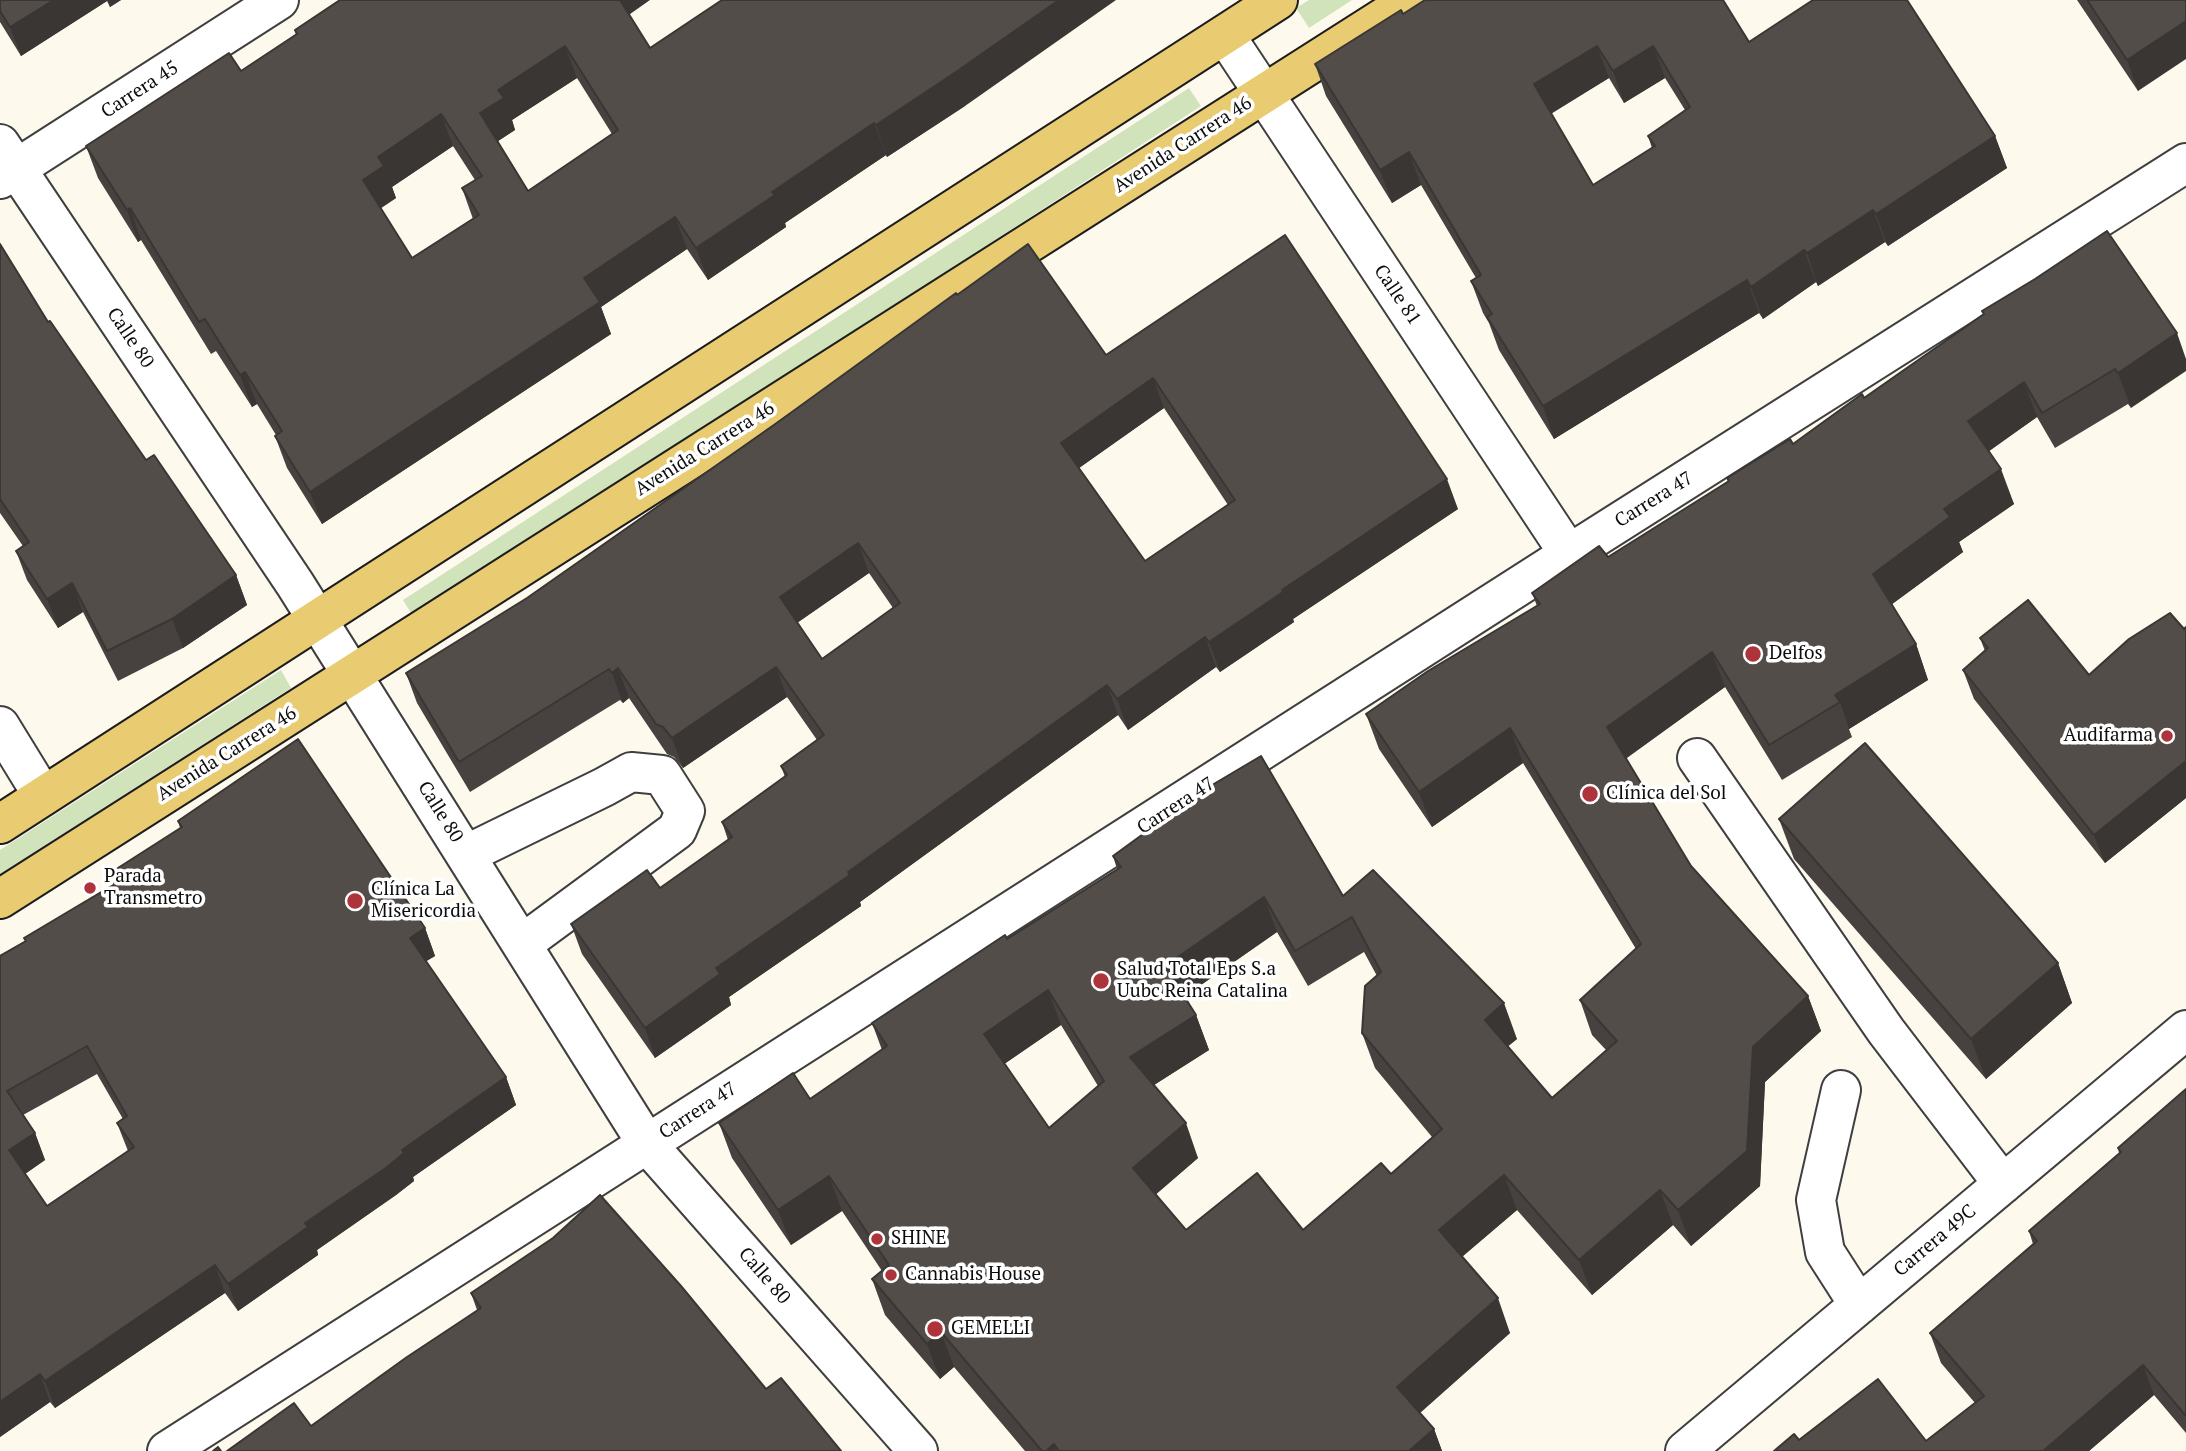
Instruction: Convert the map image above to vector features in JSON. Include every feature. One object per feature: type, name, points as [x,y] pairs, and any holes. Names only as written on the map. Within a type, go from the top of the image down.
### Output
[{"type":"main road","points":[[0,824],[1279,0]]},
{"type":"main road","name":"Avenida Carrera 46","points":[[0,898],[1410,0]]},
{"type":"street","name":"Carrera 45","points":[[5,164],[279,0]]},
{"type":"street","name":"Calle 81","points":[[1224,35],[1569,554]]},
{"type":"street","name":"Carrera 47","points":[[167,1451],[1569,554],[2186,163]]},
{"type":"street","name":"Calle 80","points":[[5,164],[318,619],[647,1144],[918,1451]]},
{"type":"street","points":[[0,726],[43,796]]},
{"type":"street","points":[[1698,758],[1886,1031],[2003,1184]]},
{"type":"street","points":[[467,854],[604,788],[631,772],[662,775],[685,811],[677,830],[523,944]]},
{"type":"street","name":"Carrera 49C","points":[[1685,1451],[2186,1030]]},
{"type":"street","points":[[1841,1090],[1816,1200],[1825,1252],[1859,1305]]},
{"type":"green space","points":[[1309,0],[1352,0],[1309,28],[1296,8]]},
{"type":"green space","points":[[1189,88],[1201,106],[414,618],[403,600]]},
{"type":"green space","points":[[281,670],[291,688],[0,874],[0,850]]},
{"type":"building","points":[[0,0],[54,0],[10,27],[0,11]]},
{"type":"building","points":[[340,0],[620,0],[650,48],[722,0],[1059,0],[953,74],[772,192],[775,195],[696,248],[675,217],[584,278],[600,302],[310,492],[275,436],[282,431],[245,372],[240,375],[205,319],[199,322],[130,208],[127,210],[86,146],[229,53],[241,71],[297,34],[295,30]],"holes":[[[565,46],[618,130],[528,191],[480,113],[504,98],[498,90]],[[441,114],[482,176],[462,188],[479,215],[412,258],[363,180],[384,166],[378,157]]]},
{"type":"building","points":[[1425,0],[1723,0],[1749,42],[1813,0],[1907,0],[1995,136],[1876,214],[1873,210],[1807,253],[1804,250],[1751,287],[1747,280],[1543,406],[1487,317],[1492,314],[1471,281],[1481,275],[1409,152],[1380,170],[1315,64],[1401,10],[1403,14]],"holes":[[[1597,46],[1613,71],[1653,46],[1690,107],[1648,136],[1655,146],[1593,185],[1534,84]]]},
{"type":"building","points":[[2087,0],[2186,0],[2186,21],[2127,60]]},
{"type":"building","points":[[2107,231],[2177,333],[2118,373],[2115,369],[2042,413],[2024,382],[1968,421],[2001,469],[1944,509],[1950,517],[1873,574],[1916,644],[1835,695],[1840,702],[1769,745],[1712,652],[1607,727],[1691,866],[1808,996],[1753,1047],[1747,1151],[1678,1210],[1660,1190],[1579,1260],[1504,1175],[1439,1230],[1498,1298],[1397,1387],[1434,1429],[1409,1451],[1059,1451],[1054,1444],[1042,1451],[941,1332],[927,1344],[872,1279],[889,1265],[829,1176],[778,1210],[719,1123],[793,1073],[810,1099],[887,1046],[872,1023],[1005,935],[1007,939],[1121,867],[1113,856],[1202,791],[1261,756],[1343,896],[1373,870],[1504,1003],[1485,1020],[1552,1098],[1617,1041],[1580,1000],[1641,944],[1510,728],[1419,792],[1366,714],[1428,671],[1540,604],[1532,593],[1599,546],[1608,557],[1790,439],[1793,444],[1862,394],[1864,398],[1984,314],[1982,311]],"holes":[[[1264,897],[1295,951],[1352,917],[1381,972],[1365,986],[1362,1033],[1442,1129],[1391,1174],[1381,1163],[1303,1230],[1257,1173],[1186,1230],[1133,1168],[1186,1123],[1130,1057],[1196,1015],[1165,966]],[[1048,990],[1104,1081],[1049,1128],[984,1034]]]},
{"type":"building","points":[[1285,235],[1447,479],[1209,642],[1205,637],[1117,699],[1107,685],[848,872],[850,875],[716,968],[720,974],[645,1028],[571,924],[647,870],[660,888],[732,837],[722,822],[787,775],[781,766],[824,735],[776,667],[672,738],[663,727],[656,724],[618,668],[612,673],[609,669],[459,762],[406,673],[527,598],[1028,244],[1106,355]],"holes":[[[1153,378],[1235,500],[1145,561],[1061,443]],[[858,543],[900,603],[822,659],[780,597]]]},
{"type":"building","points":[[0,244],[48,322],[50,321],[146,460],[154,455],[236,575],[172,619],[107,651],[72,583],[47,599],[16,551],[29,542],[0,499]]},
{"type":"building","points":[[2028,600],[2089,675],[2129,639],[2170,613],[2184,629],[2186,627],[2186,761],[2094,835],[1963,670],[1988,648],[1980,638]]},
{"type":"building","points":[[298,739],[425,928],[410,938],[506,1077],[402,1150],[404,1153],[386,1168],[305,1223],[308,1227],[228,1284],[215,1265],[45,1381],[40,1374],[0,1402],[0,956],[26,941],[24,938],[113,885],[107,875],[182,827],[178,821]],"holes":[[[87,1046],[127,1116],[117,1123],[134,1147],[47,1206],[9,1150],[35,1133],[7,1091]]]},
{"type":"building","points":[[1865,743],[2058,963],[1971,1039],[1779,819]]},
{"type":"building","points":[[2186,1089],[2186,1416],[2143,1365],[2043,1451],[1774,1451],[1794,1434],[1799,1440],[1878,1379],[1926,1441],[1984,1396],[1930,1333],[2037,1241],[2029,1231],[2121,1152],[2118,1148]]},
{"type":"building","points":[[600,1195],[681,1286],[766,1389],[781,1378],[841,1451],[227,1451],[294,1403],[311,1426],[481,1308],[471,1293],[553,1238]]},
{"type":"place","name":"Delfos","points":[[1753,654]]},
{"type":"place","name":"Audifarma","points":[[2167,736]]},
{"type":"place","name":"Clínica del Sol","points":[[1590,794]]},
{"type":"place","name":"Parada Transmetro","points":[[90,888]]},
{"type":"place","name":"Clínica La Misericordia","points":[[355,901]]},
{"type":"place","name":"Salud Total Eps S.a Uubc Reina Catalina","points":[[1101,981]]},
{"type":"place","name":"SHINE","points":[[877,1239]]},
{"type":"place","name":"Cannabis House","points":[[891,1275]]},
{"type":"place","name":"GEMELLI","points":[[935,1329]]}]
